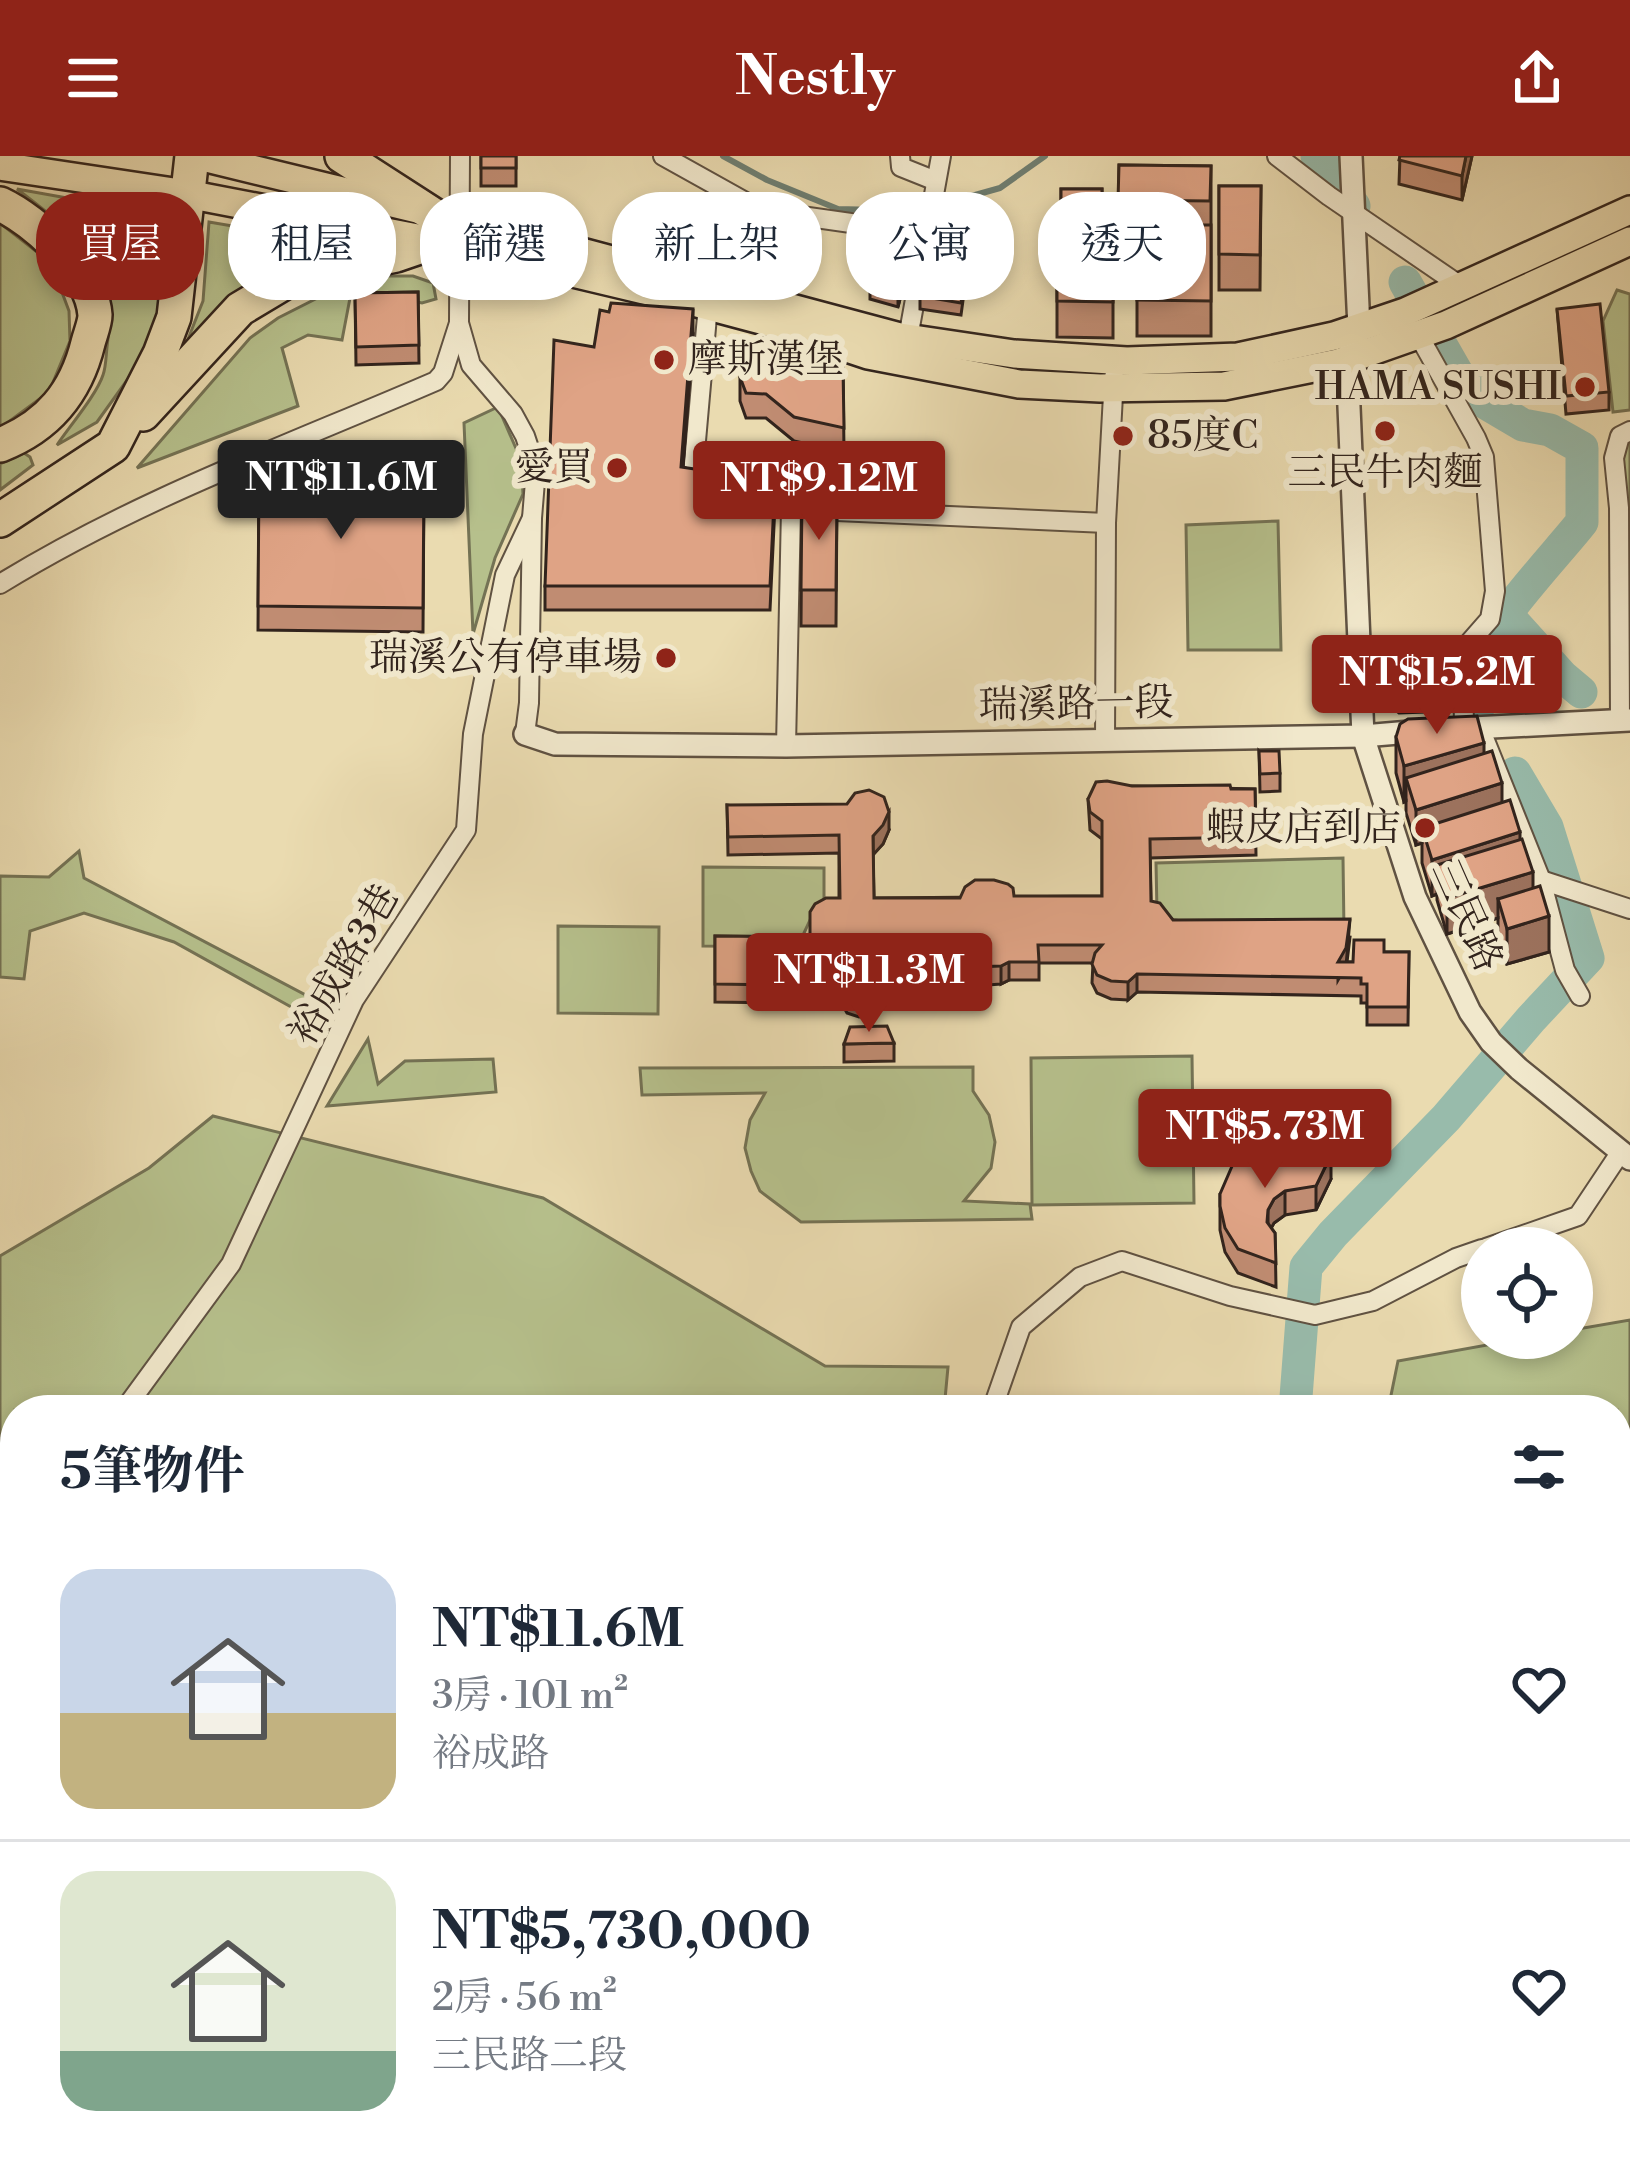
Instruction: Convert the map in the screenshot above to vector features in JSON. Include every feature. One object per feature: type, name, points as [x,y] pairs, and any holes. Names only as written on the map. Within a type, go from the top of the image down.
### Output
[{"type":"highway","points":[[187,192],[195,156]]},
{"type":"highway","points":[[342,156],[420,211]]},
{"type":"highway","points":[[0,204],[19,213],[62,249],[85,285],[95,316],[80,374],[55,412],[0,445]]},
{"type":"highway","points":[[0,520],[113,446],[240,309],[295,275],[396,255],[420,243]]},
{"type":"highway","points":[[113,446],[160,354],[177,300]]},
{"type":"main road","points":[[195,156],[420,222]]},
{"type":"main road","points":[[0,166],[174,192]]},
{"type":"main road","points":[[204,196],[420,226]]},
{"type":"main road","points":[[588,271],[868,356],[1019,384],[1113,389],[1224,386],[1347,359],[1630,210]]},
{"type":"main road","points":[[1450,303],[1630,241]]},
{"type":"main road","points":[[588,263],[908,338],[1014,354],[1114,360],[1238,357],[1359,328],[1412,324]]},
{"type":"street","name":"裕成路3巷","points":[[454,192],[460,156]]},
{"type":"street","points":[[663,156],[760,209],[846,222]]},
{"type":"street","points":[[933,192],[940,156]]},
{"type":"street","points":[[1277,156],[1354,213],[1450,303]]},
{"type":"street","points":[[1347,359],[1359,328],[1351,156]]},
{"type":"street","points":[[896,160],[935,185]]},
{"type":"street","name":"裕成路3巷","points":[[456,300],[471,365],[513,414],[536,469],[525,734]]},
{"type":"street","points":[[908,338],[913,300]]},
{"type":"street","points":[[708,305],[692,486],[791,509],[1106,523]]},
{"type":"street","points":[[0,584],[64,545],[160,497],[436,381],[459,323]]},
{"type":"street","points":[[1412,324],[1484,457],[1495,591],[1490,619],[1468,643],[1463,662],[1472,728],[1541,880],[1565,970],[1580,996]]},
{"type":"street","name":"三民路","points":[[1347,359],[1363,736],[1415,897],[1470,1012],[1491,1042],[1625,1156]]},
{"type":"street","points":[[1105,741],[1106,523],[1114,360]]},
{"type":"street","points":[[1625,720],[1614,458],[1621,436],[1630,431]]},
{"type":"street","points":[[786,746],[791,509]]},
{"type":"street","name":"裕成路3巷","points":[[135,1395],[231,1264],[354,1000],[466,830],[473,734],[506,575],[532,518]]},
{"type":"street","name":"瑞溪路一段","points":[[525,734],[555,745],[786,746],[1363,736],[1625,720]]},
{"type":"street","points":[[1541,880],[1630,909]]},
{"type":"street","points":[[1547,1227],[1578,1216],[1625,1156]]},
{"type":"street","points":[[997,1395],[1021,1328],[1080,1277],[1122,1261],[1237,1298],[1315,1315],[1373,1301],[1461,1256]]},
{"type":"green space","points":[[17,189],[36,192],[36,204]]},
{"type":"green space","points":[[209,222],[228,225],[228,300],[233,300],[181,357],[204,300]]},
{"type":"green space","points":[[0,223],[36,251],[36,300],[65,300],[70,341],[49,392],[0,428]]},
{"type":"green space","points":[[396,276],[420,278],[420,300],[432,300],[422,303],[396,298]]},
{"type":"green space","points":[[1617,290],[1630,294],[1630,410],[1613,412],[1603,321]]},
{"type":"green space","points":[[107,300],[163,300],[143,358],[97,422],[57,445],[103,375]]},
{"type":"green space","points":[[314,300],[350,300],[342,340],[308,335],[282,348],[298,406],[137,468],[250,338]]},
{"type":"green space","points":[[498,407],[521,460],[523,494],[495,558],[473,634],[464,423]]},
{"type":"green space","points":[[1630,431],[1630,720],[1620,720],[1620,436]]},
{"type":"green space","points":[[24,453],[33,465],[0,490],[0,464]]},
{"type":"green space","points":[[1278,521],[1281,650],[1188,650],[1186,525]]},
{"type":"green space","points":[[79,851],[84,878],[334,1010],[329,1028],[174,942],[84,913],[30,931],[24,979],[0,977],[0,876],[49,877]]},
{"type":"green space","points":[[1343,858],[1344,931],[1173,932],[1157,912],[1156,863]]},
{"type":"green space","points":[[703,867],[824,868],[824,913],[810,920],[803,947],[703,946]]},
{"type":"green space","points":[[558,926],[659,927],[658,1014],[558,1013]]},
{"type":"green space","points":[[368,1039],[378,1084],[405,1061],[493,1059],[496,1092],[327,1106]]},
{"type":"green space","points":[[1192,1056],[1194,1203],[1032,1205],[1031,1058]]},
{"type":"green space","points":[[973,1067],[973,1091],[989,1115],[995,1142],[991,1168],[964,1201],[1030,1204],[1032,1219],[801,1222],[760,1191],[751,1171],[745,1148],[750,1120],[765,1093],[642,1095],[640,1068]]},
{"type":"green space","points":[[213,1116],[543,1198],[825,1366],[948,1367],[945,1395],[0,1395],[0,1256],[149,1168]]},
{"type":"green space","points":[[1630,1320],[1630,1395],[1391,1395],[1398,1361],[1461,1350],[1461,1359],[1593,1359],[1593,1326]]},
{"type":"building","points":[[481,156],[516,156],[516,168],[481,168]]},
{"type":"building","points":[[1400,156],[1466,156],[1462,176],[1399,160]]},
{"type":"building","points":[[1119,165],[1211,166],[1210,201],[1206,201],[1206,192],[1118,192]]},
{"type":"building","points":[[1219,186],[1261,186],[1260,255],[1219,254]]},
{"type":"building","points":[[1061,189],[1102,189],[1102,192]]},
{"type":"building","points":[[1206,225],[1211,225],[1211,301],[1137,300],[1206,300]]},
{"type":"building","points":[[396,292],[418,292],[419,345],[356,347],[355,300],[396,300]]},
{"type":"building","name":"愛買","points":[[611,303],[693,309],[681,467],[775,481],[770,586],[545,586],[554,340],[594,347],[600,310],[609,312]]},
{"type":"building","name":"HAMA SUSHI","points":[[1600,304],[1609,392],[1566,396],[1557,309]]},
{"type":"building","points":[[749,367],[843,367],[844,428],[794,417],[766,394],[746,393],[740,377],[748,375]]},
{"type":"building","points":[[259,477],[424,479],[423,608],[258,606]]},
{"type":"building","points":[[802,496],[837,497],[836,590],[801,590]]},
{"type":"building","points":[[1452,655],[1453,693],[1399,695],[1385,682],[1384,658]]},
{"type":"building","points":[[1477,716],[1484,743],[1404,766],[1396,737],[1400,724],[1408,719]]},
{"type":"building","points":[[1259,751],[1279,751],[1280,773],[1260,774]]},
{"type":"building","points":[[1492,751],[1502,783],[1416,810],[1406,778]]},
{"type":"building","points":[[1096,782],[1132,786],[1255,789],[1256,837],[1150,839],[1151,901],[1160,903],[1173,920],[1350,919],[1346,948],[1338,962],[1353,962],[1354,940],[1384,940],[1384,952],[1409,952],[1408,1007],[1367,1007],[1367,984],[1361,984],[1361,978],[1137,974],[1128,982],[1111,981],[1097,975],[1092,964],[1102,945],[1038,945],[1039,962],[974,967],[959,961],[931,962],[931,949],[876,949],[876,958],[888,976],[885,987],[877,996],[859,999],[842,986],[715,984],[715,936],[810,937],[810,912],[815,904],[840,898],[839,835],[728,837],[727,805],[847,804],[855,793],[869,790],[884,797],[889,812],[873,836],[874,898],[960,898],[975,880],[1008,884],[1014,896],[1102,896],[1102,821],[1090,812],[1088,799]]},
{"type":"building","points":[[1510,800],[1520,832],[1432,860],[1422,828]]},
{"type":"building","points":[[1522,839],[1533,872],[1447,898],[1437,865]]},
{"type":"building","points":[[1540,886],[1549,916],[1507,929],[1498,899]]},
{"type":"building","points":[[887,1026],[894,1043],[844,1044],[850,1027]]},
{"type":"building","points":[[1276,1139],[1288,1139],[1289,1147],[1331,1155],[1316,1186],[1285,1191],[1268,1210],[1276,1263],[1238,1249],[1225,1228],[1220,1194],[1236,1157]]},
{"type":"waterway","points":[[723,156],[838,209],[918,211],[1000,188],[1045,156]]},
{"type":"waterway","points":[[1317,156],[1354,206]]},
{"type":"waterway","points":[[1405,282],[1457,373],[1484,402],[1523,425],[1550,430],[1582,448],[1582,522],[1506,614],[1481,653],[1476,672],[1479,706]]},
{"type":"waterway","points":[[1506,614],[1581,692]]},
{"type":"waterway","points":[[1296,1395],[1306,1267],[1588,958],[1547,827],[1515,773]]},
{"type":"place","name":"摩斯漢堡","points":[[664,360]]},
{"type":"place","name":"HAMA SUSHI","points":[[1585,387]]},
{"type":"place","name":"三民牛肉麵","points":[[1385,431]]},
{"type":"place","name":"85度C","points":[[1123,436]]},
{"type":"place","name":"愛買","points":[[617,468]]},
{"type":"place","name":"瑞溪公有停車場","points":[[666,658]]},
{"type":"place","name":"蝦皮店到店","points":[[1425,828]]}]
